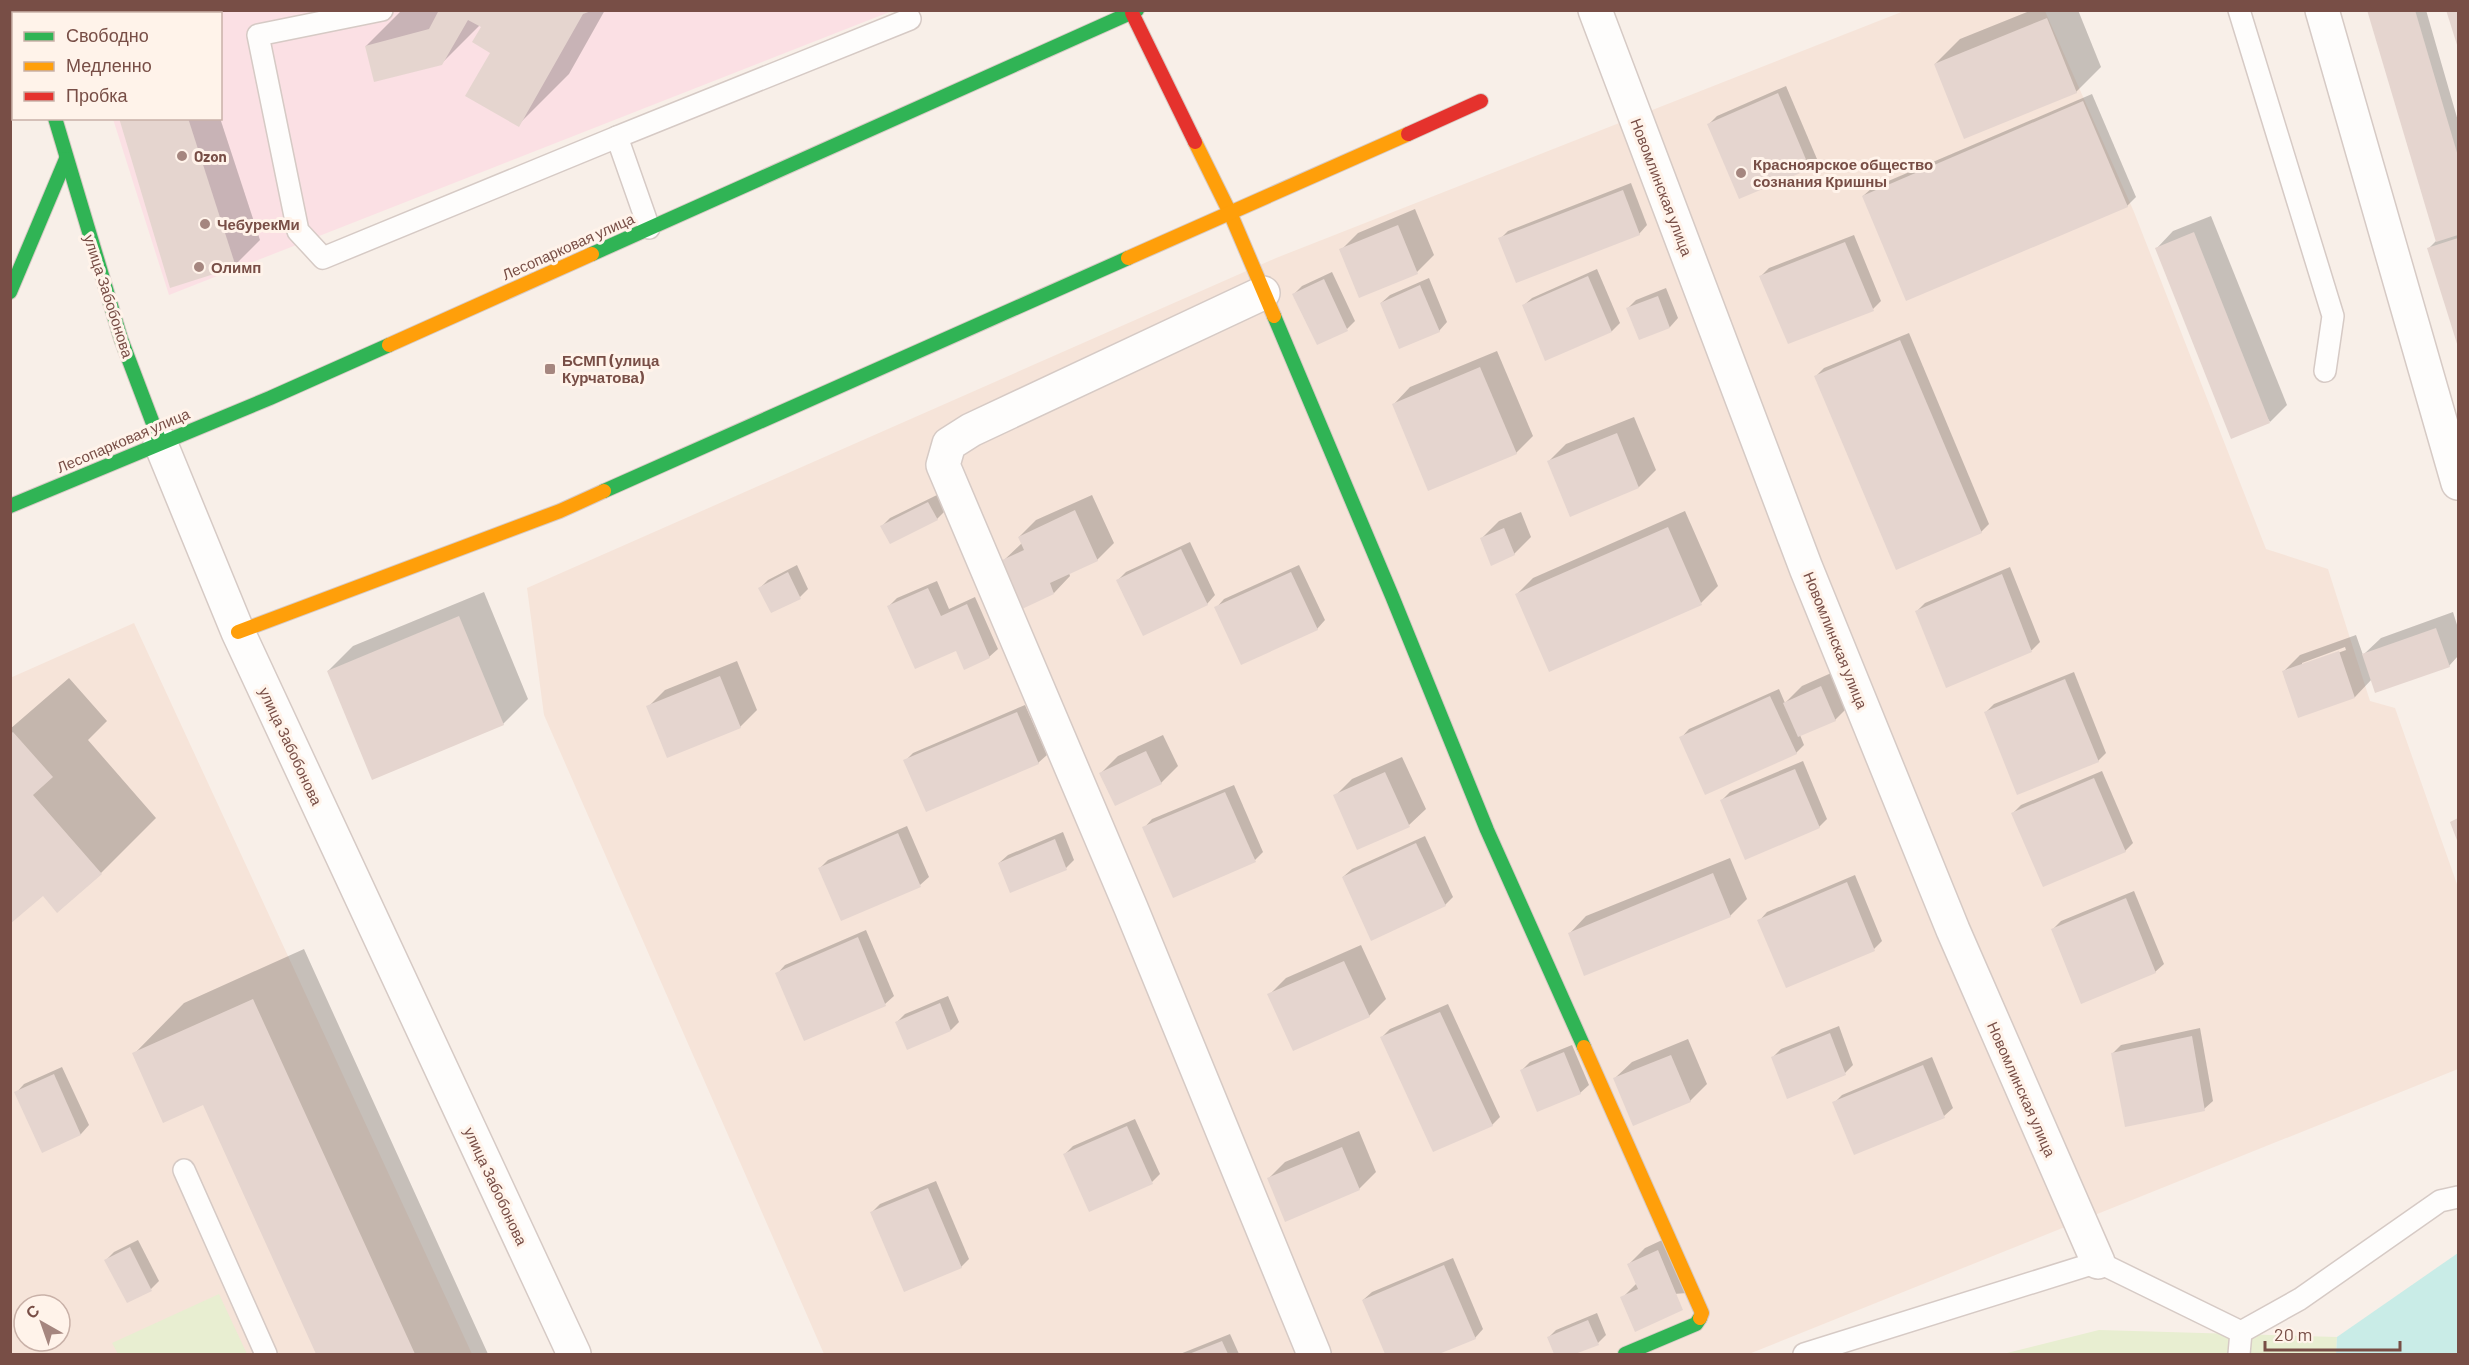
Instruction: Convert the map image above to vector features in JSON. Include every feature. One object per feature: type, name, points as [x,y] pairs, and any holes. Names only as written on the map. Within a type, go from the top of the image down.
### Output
[{"type":"street","name":"Новомлинская улица","points":[[1595,10],[1810,579],[1953,930],[2098,1262]]},
{"type":"street","points":[[2322,10],[2458,483]]},
{"type":"street","points":[[1134,12],[1231,215],[1392,596],[1487,831],[1702,1313],[1696,1324],[1625,1354]]},
{"type":"street","name":"Лесопарковая улица","points":[[10,506],[270,398],[1134,12]]},
{"type":"street","points":[[238,632],[560,511],[1231,215],[1482,101]]},
{"type":"street","name":"улица Забобонова","points":[[56,120],[121,339],[160,442],[238,632],[574,1354]]},
{"type":"street","points":[[10,292],[66,159]]},
{"type":"street","points":[[1263,293],[970,430],[949,444],[943,465],[1126,897],[1314,1354]]},
{"type":"lane","points":[[382,10],[258,35],[298,231],[323,258],[910,19]]},
{"type":"lane","points":[[2239,10],[2333,316],[2325,371]]},
{"type":"lane","points":[[617,137],[649,228]]},
{"type":"lane","points":[[184,1170],[266,1354]]},
{"type":"lane","points":[[2241,1332],[2300,1299],[2440,1201],[2458,1197]]},
{"type":"lane","points":[[1804,1354],[2098,1262],[2241,1332]]},
{"type":"lane","points":[[2239,1354],[2241,1332]]},
{"type":"shaded area","points":[[892,11],[169,295],[113,120],[222,120],[222,12],[182,12]]},
{"type":"shaded area","points":[[1904,11],[2045,11],[2134,212],[2266,549],[2328,569],[2370,701],[2395,708],[2458,887],[2458,1069],[1749,1354],[824,1354],[544,715],[527,588],[1276,258]]},
{"type":"shaded area","points":[[134,623],[472,1354],[11,1354],[10,678]]},
{"type":"green space","points":[[219,1294],[247,1354],[118,1354],[112,1343]]},
{"type":"green space","points":[[2099,1330],[2337,1337],[2336,1354],[2003,1354]]},
{"type":"water","points":[[2458,1253],[2458,1354],[2336,1354],[2337,1337]]},
{"type":"building","points":[[439,10],[591,11],[583,14],[519,127],[465,96],[490,53],[472,42],[481,27],[468,20],[442,65],[374,82],[365,46],[429,29]]},
{"type":"building","points":[[2367,10],[2415,10],[2458,156],[2458,235],[2436,242]]},
{"type":"building","points":[[2446,10],[2458,10],[2458,48]]},
{"type":"building","points":[[2047,18],[2077,93],[1964,139],[1934,64]]},
{"type":"building","points":[[1778,93],[1810,169],[1739,199],[1707,124]]},
{"type":"building","points":[[2083,101],[2128,207],[1906,301],[1862,196]]},
{"type":"building","points":[[120,120],[189,120],[236,267],[170,288]]},
{"type":"building","points":[[1623,190],[1640,235],[1516,283],[1498,238]]},
{"type":"building","points":[[1398,225],[1418,274],[1359,298],[1339,249]]},
{"type":"building","points":[[2194,232],[2270,423],[2231,439],[2155,248]]},
{"type":"building","points":[[2458,238],[2458,347],[2427,248]]},
{"type":"building","points":[[1845,242],[1874,311],[1788,344],[1759,276]]},
{"type":"building","points":[[1588,276],[1612,332],[1545,361],[1522,305]]},
{"type":"building","points":[[1324,279],[1348,331],[1317,345],[1292,294]]},
{"type":"building","points":[[1420,285],[1440,332],[1399,349],[1380,303]]},
{"type":"building","points":[[1658,296],[1670,328],[1639,340],[1626,308]]},
{"type":"building","points":[[1900,340],[1982,533],[1896,570],[1814,376]]},
{"type":"building","points":[[1480,367],[1517,454],[1428,491],[1392,404]]},
{"type":"building","points":[[1617,433],[1639,488],[1570,517],[1547,461]]},
{"type":"building","points":[[928,502],[938,520],[890,544],[880,526]]},
{"type":"building","points":[[1075,510],[1098,561],[1050,583],[1054,594],[1022,609],[1000,561],[1024,550],[1018,537]]},
{"type":"building","points":[[1668,527],[1702,605],[1549,672],[1515,594]]},
{"type":"building","points":[[1504,528],[1515,555],[1491,566],[1480,538]]},
{"type":"building","points":[[1181,549],[1208,605],[1143,636],[1116,580]]},
{"type":"building","points":[[788,572],[801,599],[771,613],[758,588]]},
{"type":"building","points":[[1291,572],[1318,630],[1241,665],[1214,607]]},
{"type":"building","points":[[2002,574],[2032,652],[1946,688],[1915,611]]},
{"type":"building","points":[[928,588],[941,616],[967,604],[990,658],[964,670],[956,651],[915,669],[887,606]]},
{"type":"building","points":[[459,616],[504,725],[372,780],[327,671]]},
{"type":"building","points":[[2436,628],[2450,667],[2375,693],[2362,654]]},
{"type":"building","points":[[2339,651],[2355,698],[2298,718],[2282,671]]},
{"type":"building","points":[[720,676],[741,728],[667,758],[646,706]]},
{"type":"building","points":[[2065,679],[2099,762],[2017,795],[1984,712]]},
{"type":"building","points":[[1821,686],[1836,721],[1798,737],[1783,703]]},
{"type":"building","points":[[1770,696],[1797,754],[1705,795],[1679,737]]},
{"type":"building","points":[[1017,712],[1039,764],[926,812],[903,760]]},
{"type":"building","points":[[13,732],[53,777],[33,795],[102,874],[57,913],[43,896],[10,924],[10,734]]},
{"type":"building","points":[[1146,751],[1162,784],[1115,806],[1099,773]]},
{"type":"building","points":[[1795,769],[1820,828],[1745,860],[1720,800]]},
{"type":"building","points":[[1385,772],[1410,827],[1357,850],[1333,795]]},
{"type":"building","points":[[2094,778],[2126,852],[2043,887],[2011,813]]},
{"type":"building","points":[[1225,792],[1256,862],[1173,898],[1142,827]]},
{"type":"building","points":[[2458,818],[2458,843],[2450,822]]},
{"type":"building","points":[[898,833],[921,887],[841,921],[818,868]]},
{"type":"building","points":[[1055,839],[1067,870],[1010,893],[998,863]]},
{"type":"building","points":[[1416,843],[1446,906],[1371,941],[1342,877]]},
{"type":"building","points":[[1713,873],[1731,917],[1584,976],[1568,933]]},
{"type":"building","points":[[1847,882],[1875,951],[1786,988],[1757,920]]},
{"type":"building","points":[[2126,898],[2156,973],[2081,1004],[2051,929]]},
{"type":"building","points":[[858,937],[886,1006],[804,1041],[775,973]]},
{"type":"building","points":[[1344,961],[1370,1017],[1293,1051],[1267,994]]},
{"type":"building","points":[[253,999],[415,1354],[316,1354],[203,1105],[163,1123],[132,1053]]},
{"type":"building","points":[[940,1003],[951,1031],[907,1050],[895,1022]]},
{"type":"building","points":[[1440,1012],[1493,1126],[1433,1152],[1380,1037]]},
{"type":"building","points":[[1830,1033],[1846,1075],[1787,1099],[1771,1057]]},
{"type":"building","points":[[2192,1036],[2205,1111],[2125,1127],[2111,1053]]},
{"type":"building","points":[[1564,1052],[1581,1094],[1537,1112],[1520,1070]]},
{"type":"building","points":[[1671,1055],[1691,1102],[1633,1126],[1613,1078]]},
{"type":"building","points":[[1923,1065],[1945,1118],[1854,1155],[1832,1102]]},
{"type":"building","points":[[54,1074],[81,1135],[42,1153],[14,1092]]},
{"type":"building","points":[[1127,1126],[1153,1184],[1089,1212],[1063,1154]]},
{"type":"building","points":[[1342,1147],[1360,1190],[1285,1222],[1267,1178]]},
{"type":"building","points":[[928,1188],[962,1268],[904,1292],[870,1212]]},
{"type":"building","points":[[130,1247],[152,1291],[127,1303],[104,1260]]},
{"type":"building","points":[[1658,1250],[1683,1310],[1635,1332],[1620,1297],[1638,1289],[1627,1264]]},
{"type":"building","points":[[1444,1265],[1476,1339],[1439,1354],[1385,1354],[1362,1300]]},
{"type":"building","points":[[1588,1320],[1599,1345],[1575,1354],[1554,1354],[1547,1337]]},
{"type":"building","points":[[1222,1341],[1228,1354],[1189,1354]]},
{"type":"traffic: fast","points":[[592,254],[1137,10]]},
{"type":"traffic: fast","points":[[56,120],[121,339],[160,442]]},
{"type":"traffic: fast","points":[[10,292],[66,159]]},
{"type":"traffic: fast","points":[[604,491],[1128,258]]},
{"type":"traffic: fast","points":[[1274,316],[1392,596],[1487,830],[1584,1047]]},
{"type":"traffic: fast","points":[[10,506],[270,398],[389,345]]},
{"type":"traffic: fast","points":[[1625,1354],[1696,1324],[1700,1318]]},
{"type":"traffic: slow","points":[[1128,258],[1408,134]]},
{"type":"traffic: slow","points":[[1195,142],[1231,215],[1274,316]]},
{"type":"traffic: slow","points":[[389,345],[592,254]]},
{"type":"traffic: slow","points":[[238,632],[560,511],[604,491]]},
{"type":"traffic: slow","points":[[1584,1047],[1702,1313],[1700,1318]]},
{"type":"traffic: jam","points":[[1132,13],[1195,142]]},
{"type":"traffic: jam","points":[[1408,134],[1481,101]]},
{"type":"place","name":"Ozon","points":[[182,156]]},
{"type":"place","name":"Красноярское общество сознания Кришны","points":[[1741,173]]},
{"type":"place","name":"ЧебурекМи","points":[[205,224]]},
{"type":"place","name":"Олимп","points":[[199,267]]},
{"type":"place","name":"БСМП (улица Курчатова)","points":[[550,369]]}]
